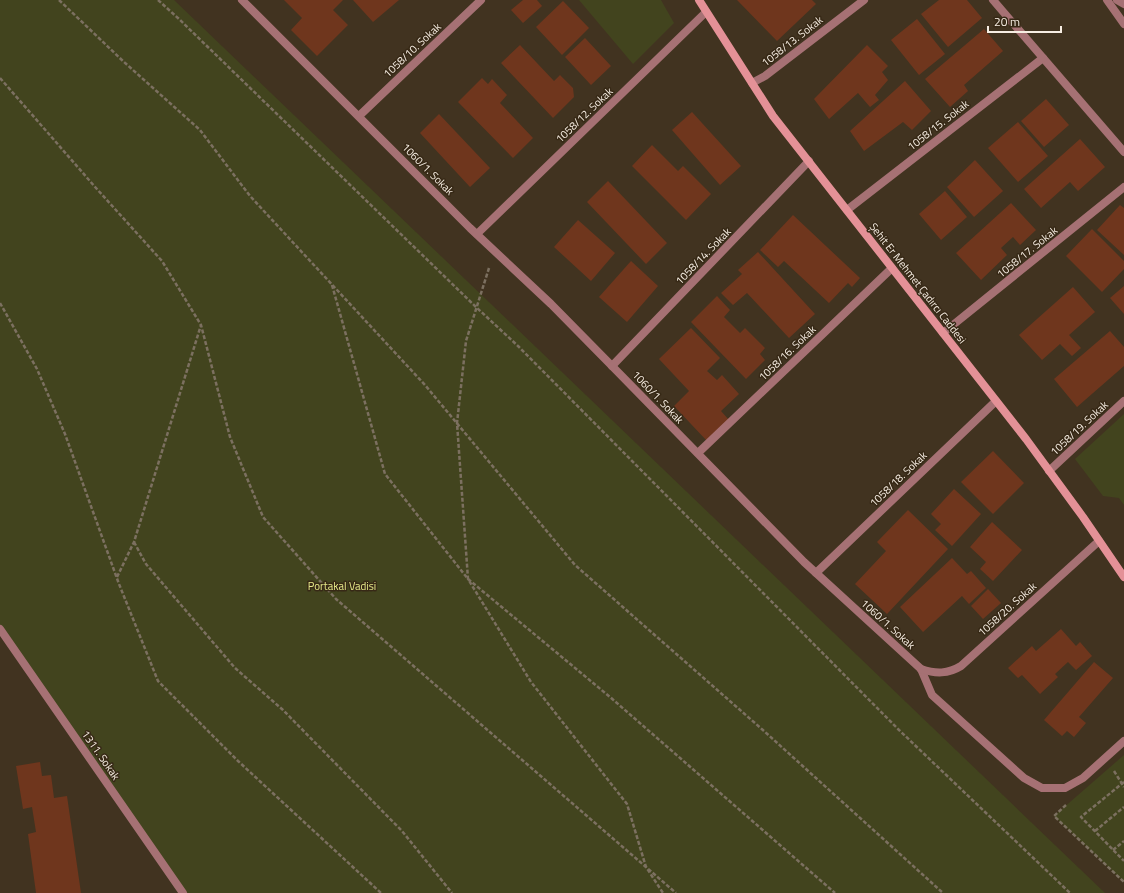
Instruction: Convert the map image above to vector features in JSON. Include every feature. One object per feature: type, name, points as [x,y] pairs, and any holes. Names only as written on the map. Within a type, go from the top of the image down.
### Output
[{"type":"main road","name":"Şehit Er Mehmet Çadırcı Caddesi","points":[[699,0],[773,116],[996,401],[1049,471],[1124,577]]},
{"type":"street","name":"1060/1. Sokak","points":[[242,0],[477,234],[550,304],[816,573],[921,669],[932,695],[1024,778],[1042,788],[1065,788],[1083,778],[1124,741]]},
{"type":"street","name":"1058/10. Sokak","points":[[358,116],[481,0]]},
{"type":"street","name":"1058/13. Sokak","points":[[752,83],[765,76],[864,0]]},
{"type":"street","points":[[993,0],[1124,152]]},
{"type":"street","points":[[1107,0],[1124,24]]},
{"type":"street","points":[[1117,0],[1124,4]]},
{"type":"street","name":"1058/12. Sokak","points":[[477,234],[706,12]]},
{"type":"street","name":"1058/15. Sokak","points":[[847,210],[1043,58]]},
{"type":"street","name":"1058/14. Sokak","points":[[612,366],[808,161]]},
{"type":"street","name":"1058/17. Sokak","points":[[943,333],[1124,187]]},
{"type":"street","name":"1058/16. Sokak","points":[[698,453],[892,268]]},
{"type":"street","name":"1058/18. Sokak","points":[[816,573],[996,401]]},
{"type":"street","name":"1058/19. Sokak","points":[[1049,471],[1124,401]]},
{"type":"street","name":"1058/20. Sokak","points":[[921,669],[939,673],[954,670],[961,666],[1099,540]]},
{"type":"street","name":"1311. Sokak","points":[[0,629],[183,893]]},
{"type":"path","points":[[60,0],[124,62],[200,130],[250,196],[425,385],[575,565],[758,725],[943,893]]},
{"type":"path","points":[[158,0],[179,18],[518,346],[898,730],[1070,893]]},
{"type":"path","points":[[0,78],[162,261],[201,325],[230,437],[264,517],[336,599],[676,893]]},
{"type":"path","points":[[495,251],[466,341],[457,423],[468,579],[610,697],[835,893]]},
{"type":"path","points":[[332,283],[385,474],[468,579],[531,682],[627,804],[646,867],[663,893]]},
{"type":"path","points":[[0,303],[37,369],[65,434],[117,577],[158,681],[238,761],[381,893]]},
{"type":"path","points":[[117,577],[134,542],[201,325]]},
{"type":"path","points":[[134,542],[146,564],[235,668],[283,710],[402,831],[452,893]]},
{"type":"path","points":[[1111,766],[1123,783],[1124,787]]},
{"type":"path","points":[[1123,783],[1081,817],[1124,861]]},
{"type":"path","points":[[1094,831],[1124,807]]},
{"type":"path","points":[[1054,816],[1124,882]]},
{"type":"path","points":[[1113,850],[1124,841]]},
{"type":"green space","name":"Portakal Vadisi","points":[[0,0],[174,0],[1105,893],[178,893],[0,627]]},
{"type":"green space","points":[[579,0],[661,0],[674,23],[633,64]]},
{"type":"green space","points":[[1124,414],[1124,505],[1119,498],[1103,496],[1075,459]]},
{"type":"green space","points":[[1124,755],[1124,882],[1054,816]]},
{"type":"building","points":[[284,0],[343,0],[333,10],[348,25],[317,56],[291,30],[302,18]]},
{"type":"building","points":[[353,0],[399,0],[373,22]]},
{"type":"building","points":[[523,0],[537,0],[542,6],[523,23],[511,10]]},
{"type":"building","points":[[737,0],[812,0],[816,4],[777,41]]},
{"type":"building","points":[[939,0],[967,0],[982,18],[948,47],[921,14]]},
{"type":"building","points":[[563,1],[589,28],[562,55],[536,27]]},
{"type":"building","points":[[917,19],[945,54],[919,75],[891,40]]},
{"type":"building","points":[[984,29],[1003,51],[964,85],[968,91],[950,107],[925,79]]},
{"type":"building","points":[[585,38],[611,66],[591,85],[565,57]]},
{"type":"building","points":[[520,45],[554,81],[560,75],[573,88],[574,97],[553,118],[501,63]]},
{"type":"building","points":[[867,45],[888,66],[882,72],[888,80],[875,95],[879,100],[870,107],[858,93],[829,119],[814,99]]},
{"type":"building","points":[[482,78],[488,84],[492,79],[507,95],[500,103],[533,138],[513,158],[458,102]]},
{"type":"building","points":[[905,81],[931,111],[912,130],[903,122],[864,151],[850,131]]},
{"type":"building","points":[[1046,99],[1069,125],[1044,147],[1021,121]]},
{"type":"building","points":[[692,112],[741,166],[720,185],[672,130]]},
{"type":"building","points":[[439,114],[490,168],[470,187],[420,133]]},
{"type":"building","points":[[1018,122],[1048,156],[1018,182],[988,148]]},
{"type":"building","points":[[1080,139],[1105,167],[1078,191],[1070,182],[1041,208],[1024,189]]},
{"type":"building","points":[[652,145],[678,171],[683,166],[711,194],[686,220],[632,166]]},
{"type":"building","points":[[975,160],[1003,191],[974,217],[947,187]]},
{"type":"building","points":[[608,181],[667,243],[646,264],[587,202]]},
{"type":"building","points":[[945,191],[967,217],[941,240],[919,214]]},
{"type":"building","points":[[1011,203],[1036,230],[1020,245],[1013,237],[1001,248],[1007,255],[981,280],[956,253]]},
{"type":"building","points":[[1120,205],[1124,208],[1124,255],[1097,230]]},
{"type":"building","points":[[793,215],[860,278],[852,287],[848,283],[829,303],[784,261],[778,267],[760,250]]},
{"type":"building","points":[[578,220],[615,253],[591,281],[554,247]]},
{"type":"building","points":[[1092,229],[1124,261],[1124,269],[1102,292],[1066,256]]},
{"type":"building","points":[[758,252],[815,314],[789,338],[747,293],[733,305],[721,293],[742,274],[738,270]]},
{"type":"building","points":[[631,261],[658,286],[627,322],[599,297]]},
{"type":"building","points":[[1124,286],[1124,314],[1110,298]]},
{"type":"building","points":[[1073,287],[1095,312],[1069,335],[1081,348],[1072,356],[1060,344],[1042,360],[1019,335]]},
{"type":"building","points":[[717,296],[730,310],[724,317],[740,333],[745,328],[765,348],[760,354],[765,360],[746,379],[691,322]]},
{"type":"building","points":[[691,328],[720,358],[707,371],[717,380],[722,375],[739,394],[721,411],[729,420],[707,441],[674,406],[689,391],[659,359]]},
{"type":"building","points":[[1110,331],[1124,347],[1124,366],[1077,407],[1054,379]]},
{"type":"building","points":[[993,451],[1024,483],[993,514],[961,482]]},
{"type":"building","points":[[954,489],[981,514],[952,546],[935,530],[941,524],[931,514]]},
{"type":"building","points":[[908,510],[948,549],[887,614],[855,584],[886,551],[877,542]]},
{"type":"building","points":[[992,522],[1022,550],[993,581],[980,569],[986,562],[970,547]]},
{"type":"building","points":[[952,558],[967,574],[971,571],[986,588],[969,604],[962,596],[923,632],[900,607]]},
{"type":"building","points":[[988,589],[1001,603],[983,619],[971,606]]},
{"type":"building","points":[[1061,629],[1076,646],[1080,642],[1092,656],[1076,670],[1068,662],[1055,674],[1058,677],[1040,694],[1022,675],[1018,678],[1008,668],[1032,646],[1036,651]]},
{"type":"building","points":[[1094,662],[1113,678],[1079,717],[1086,723],[1074,737],[1067,731],[1062,736],[1044,720]]},
{"type":"building","points":[[40,762],[42,776],[51,775],[54,798],[67,796],[81,893],[36,893],[28,834],[36,832],[32,807],[23,809],[16,766]]}]
